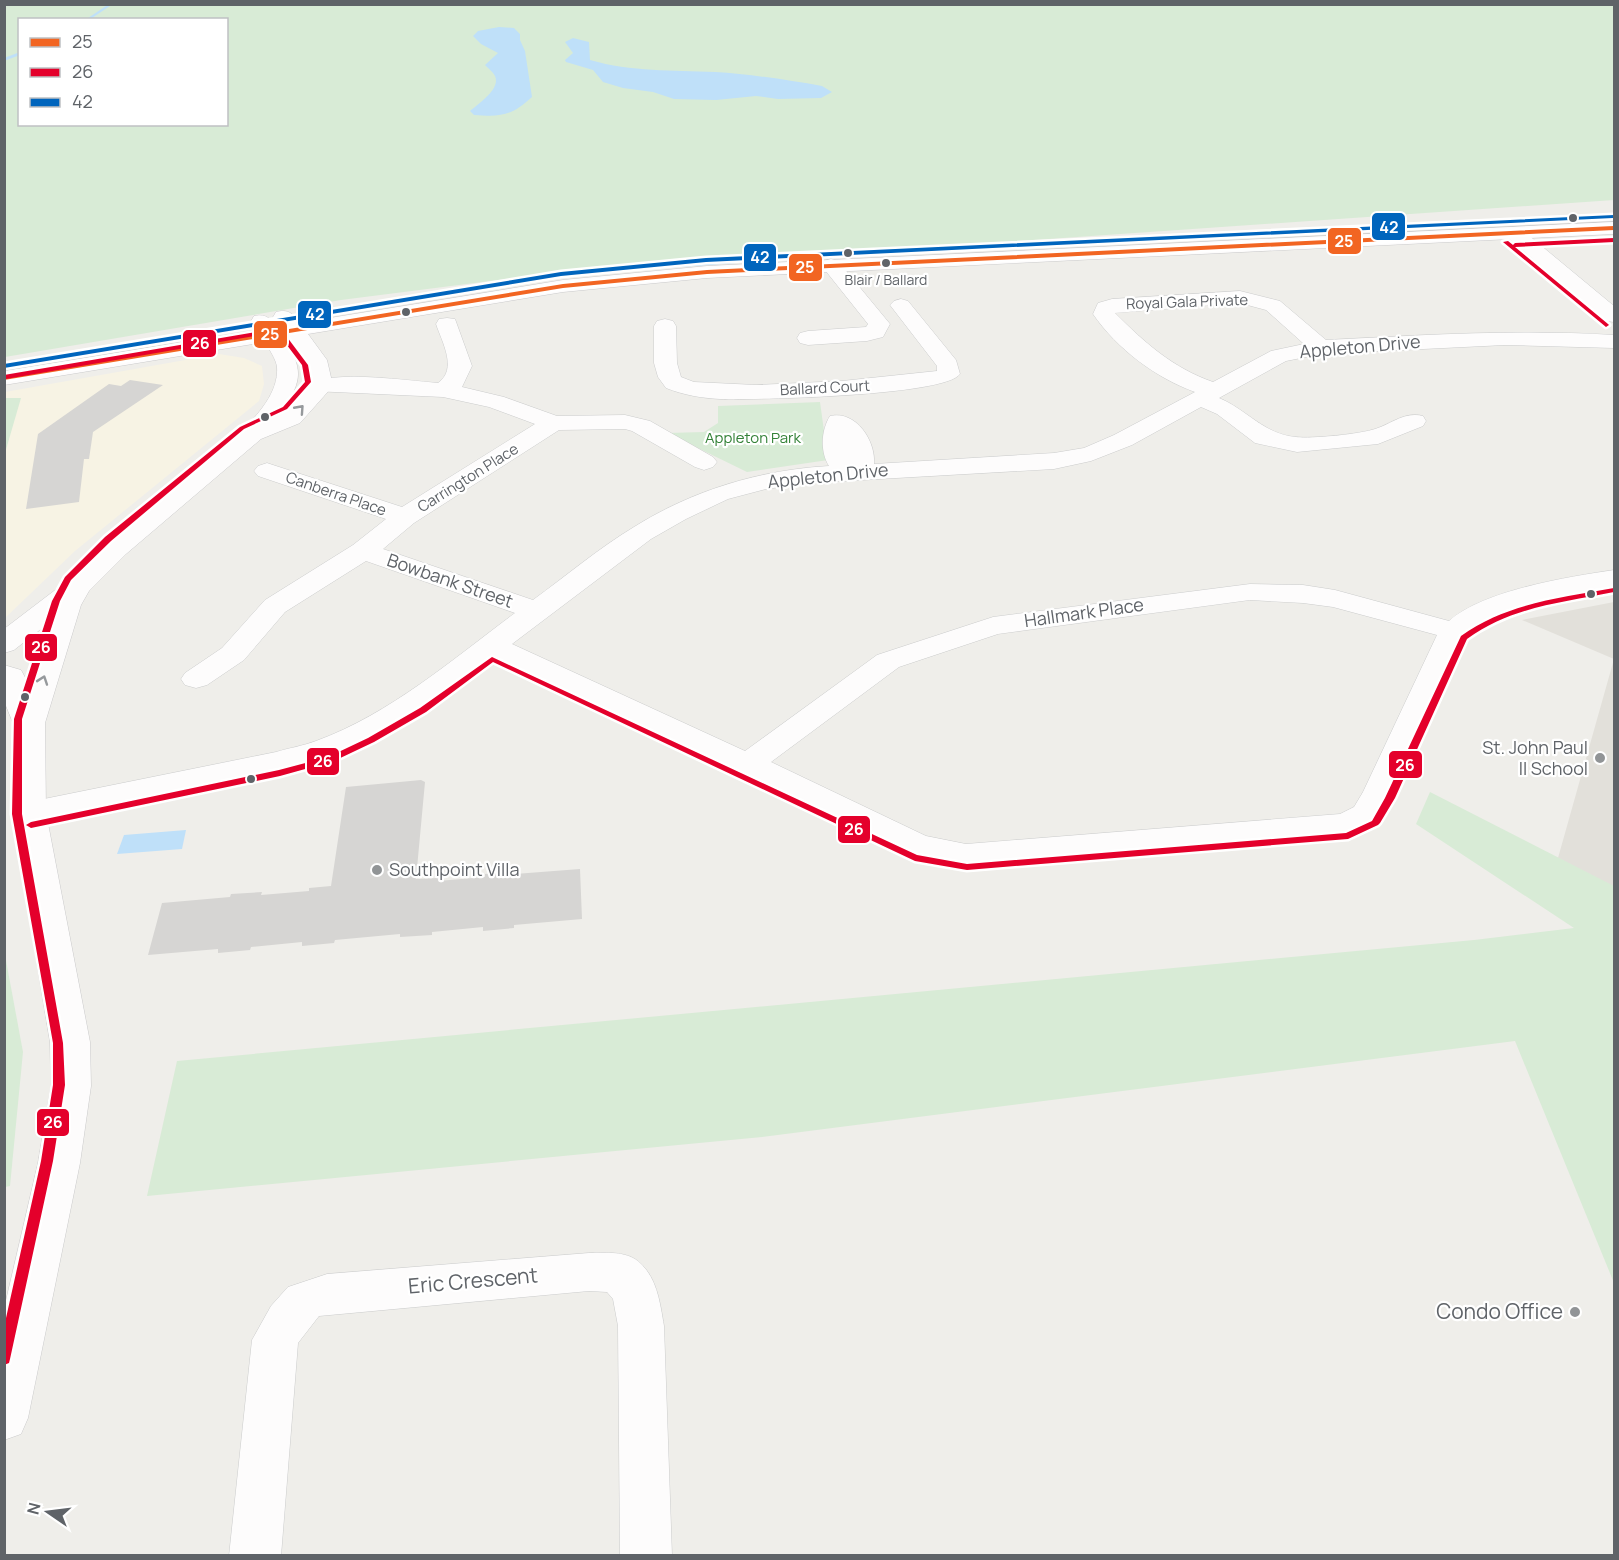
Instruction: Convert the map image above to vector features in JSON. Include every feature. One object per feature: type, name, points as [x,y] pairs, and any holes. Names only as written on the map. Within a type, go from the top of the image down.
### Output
[{"type":"street","points":[[4,365],[278,325],[467,292],[563,286],[707,272],[831,265],[1614,228]]},
{"type":"street","points":[[1514,233],[1614,316]]},
{"type":"street","points":[[808,338],[867,334],[875,332],[879,324],[831,265]]},
{"type":"street","points":[[4,378],[204,344],[278,325],[356,320],[563,286]]},
{"type":"street","name":"Royal Gala Private","points":[[1206,394],[1153,363],[1104,314],[1106,308],[1112,305],[1240,297],[1257,300],[1273,305],[1321,347]]},
{"type":"street","name":"Ballard Court","points":[[665,326],[667,371],[675,384],[692,390],[712,393],[832,389],[937,379],[949,374],[948,365],[901,305]]},
{"type":"street","points":[[321,386],[316,360],[319,341],[325,333],[356,320]]},
{"type":"street","points":[[444,390],[455,382],[461,366],[447,324]]},
{"type":"street","points":[[278,325],[316,360]]},
{"type":"street","points":[[4,644],[77,587],[116,548],[250,437],[271,414],[286,386],[288,366],[278,325]]},
{"type":"street","name":"Appleton Drive","points":[[29,813],[278,761],[327,748],[365,730],[417,700],[642,533],[677,513],[719,494],[764,482],[809,475],[1054,461],[1091,454],[1123,440],[1279,356],[1321,347],[1546,336],[1614,342]]},
{"type":"street","points":[[204,344],[256,347],[278,355],[288,366]]},
{"type":"street","points":[[250,437],[292,418],[321,386],[369,385],[444,390],[496,402],[554,423],[625,422],[640,426],[704,462]]},
{"type":"street","points":[[832,389],[839,421],[855,435],[863,462],[851,472]]},
{"type":"street","points":[[1206,394],[1264,438],[1297,445],[1378,437],[1414,421]]},
{"type":"street","name":"Carrington Place","points":[[196,679],[233,654],[275,606],[363,551],[405,517],[554,423]]},
{"type":"street","name":"Canberra Place","points":[[267,471],[405,517]]},
{"type":"street","name":"Bowbank Street","points":[[363,551],[537,611]]},
{"type":"street","points":[[491,645],[748,764],[917,846],[966,855],[1346,824],[1367,814],[1380,792],[1454,631],[1461,622],[1497,604],[1614,578]]},
{"type":"street","points":[[4,1418],[56,1174],[71,1086],[70,1042],[29,813],[29,723],[67,605],[77,587]]},
{"type":"street","name":"Hallmark Place","points":[[748,764],[888,661],[939,642],[993,626],[1250,592],[1303,594],[1335,599],[1454,631]]},
{"type":"street","points":[[4,674],[10,676],[29,723]]},
{"type":"street","name":"Eric Crescent","points":[[255,1556],[275,1340],[287,1320],[304,1301],[327,1294],[589,1272],[619,1273],[635,1292],[640,1326],[646,1556]]},
{"type":"shaded area","points":[[219,354],[244,358],[262,366],[264,384],[259,401],[75,551],[5,618],[5,392]]},
{"type":"shaded area","points":[[1614,602],[1614,659],[1522,620]]},
{"type":"shaded area","name":"St. John Paul II School","points":[[1614,659],[1614,888],[1558,858]]},
{"type":"green space","points":[[5,5],[1614,5],[1614,200],[817,255],[593,268],[341,300],[5,357]]},
{"type":"green space","points":[[4,398],[21,398],[5,453]]},
{"type":"green space","name":"Appleton Park","points":[[820,402],[828,460],[747,472],[667,433],[704,432],[718,423],[718,406]]},
{"type":"green space","points":[[1430,792],[1614,886],[1614,1283],[1515,1041],[762,1137],[147,1196],[177,1061],[1474,940],[1574,928],[1416,824]]},
{"type":"green space","points":[[5,955],[23,1052],[10,1186],[5,1187]]},
{"type":"water","points":[[499,27],[514,28],[520,34],[532,97],[506,114],[474,115],[470,111],[488,96],[495,86],[495,76],[485,65],[498,53],[481,44],[473,36],[478,31]]},
{"type":"water","points":[[573,38],[589,42],[590,60],[606,64],[637,69],[755,76],[822,86],[832,92],[821,98],[778,99],[756,96],[716,100],[674,99],[653,92],[623,88],[603,82],[593,70],[566,62],[565,60],[573,53],[565,42]]},
{"type":"water","points":[[186,830],[182,849],[117,854],[124,835]]},
{"type":"building","points":[[130,380],[163,385],[93,432],[89,459],[84,459],[79,502],[26,509],[38,434],[109,384],[121,386]]},
{"type":"building","name":"Southpoint Villa","points":[[421,780],[425,782],[416,879],[438,878],[438,881],[485,877],[485,874],[515,871],[515,874],[580,869],[582,919],[514,925],[514,928],[483,931],[483,927],[432,932],[432,935],[400,937],[400,934],[335,940],[334,943],[302,946],[302,942],[218,953],[218,949],[148,955],[162,903],[230,897],[231,894],[262,892],[261,895],[309,891],[309,888],[331,886],[346,787]]},
{"type":"waterway","points":[[89,18],[112,4]]},
{"type":"waterway","points":[[4,60],[18,54]]},
{"type":"waterway","points":[[1580,220],[1614,218]]},
{"type":"waterway","points":[[651,267],[849,254],[1563,221]]},
{"type":"transit line","name":"42","points":[[4,366],[561,274],[706,260],[1613,216]]},
{"type":"transit line","name":"25","points":[[4,378],[563,286],[707,272],[1614,228]]},
{"type":"transit line","name":"26","points":[[1515,245],[1614,240]]},
{"type":"transit line","name":"26","points":[[1506,242],[1606,325]]},
{"type":"transit line","name":"26","points":[[4,1359],[47,1161],[59,1085],[58,1043],[17,814],[18,719],[56,601],[68,579],[108,539],[242,428],[285,408],[308,382],[305,365],[279,330],[6,377]]},
{"type":"transit line","name":"26","points":[[31,825],[280,773],[331,759],[371,740],[423,710],[492,659],[915,858],[967,867],[1348,836],[1375,823],[1390,798],[1464,638],[1497,618],[1516,611],[1535,605],[1614,590]]},
{"type":"place","name":"Blair / Ballard","points":[[886,263]]},
{"type":"place","name":"St. John Paul II School","points":[[1600,758]]},
{"type":"place","name":"Southpoint Villa","points":[[377,870]]},
{"type":"place","name":"Condo Office","points":[[1575,1312]]}]
